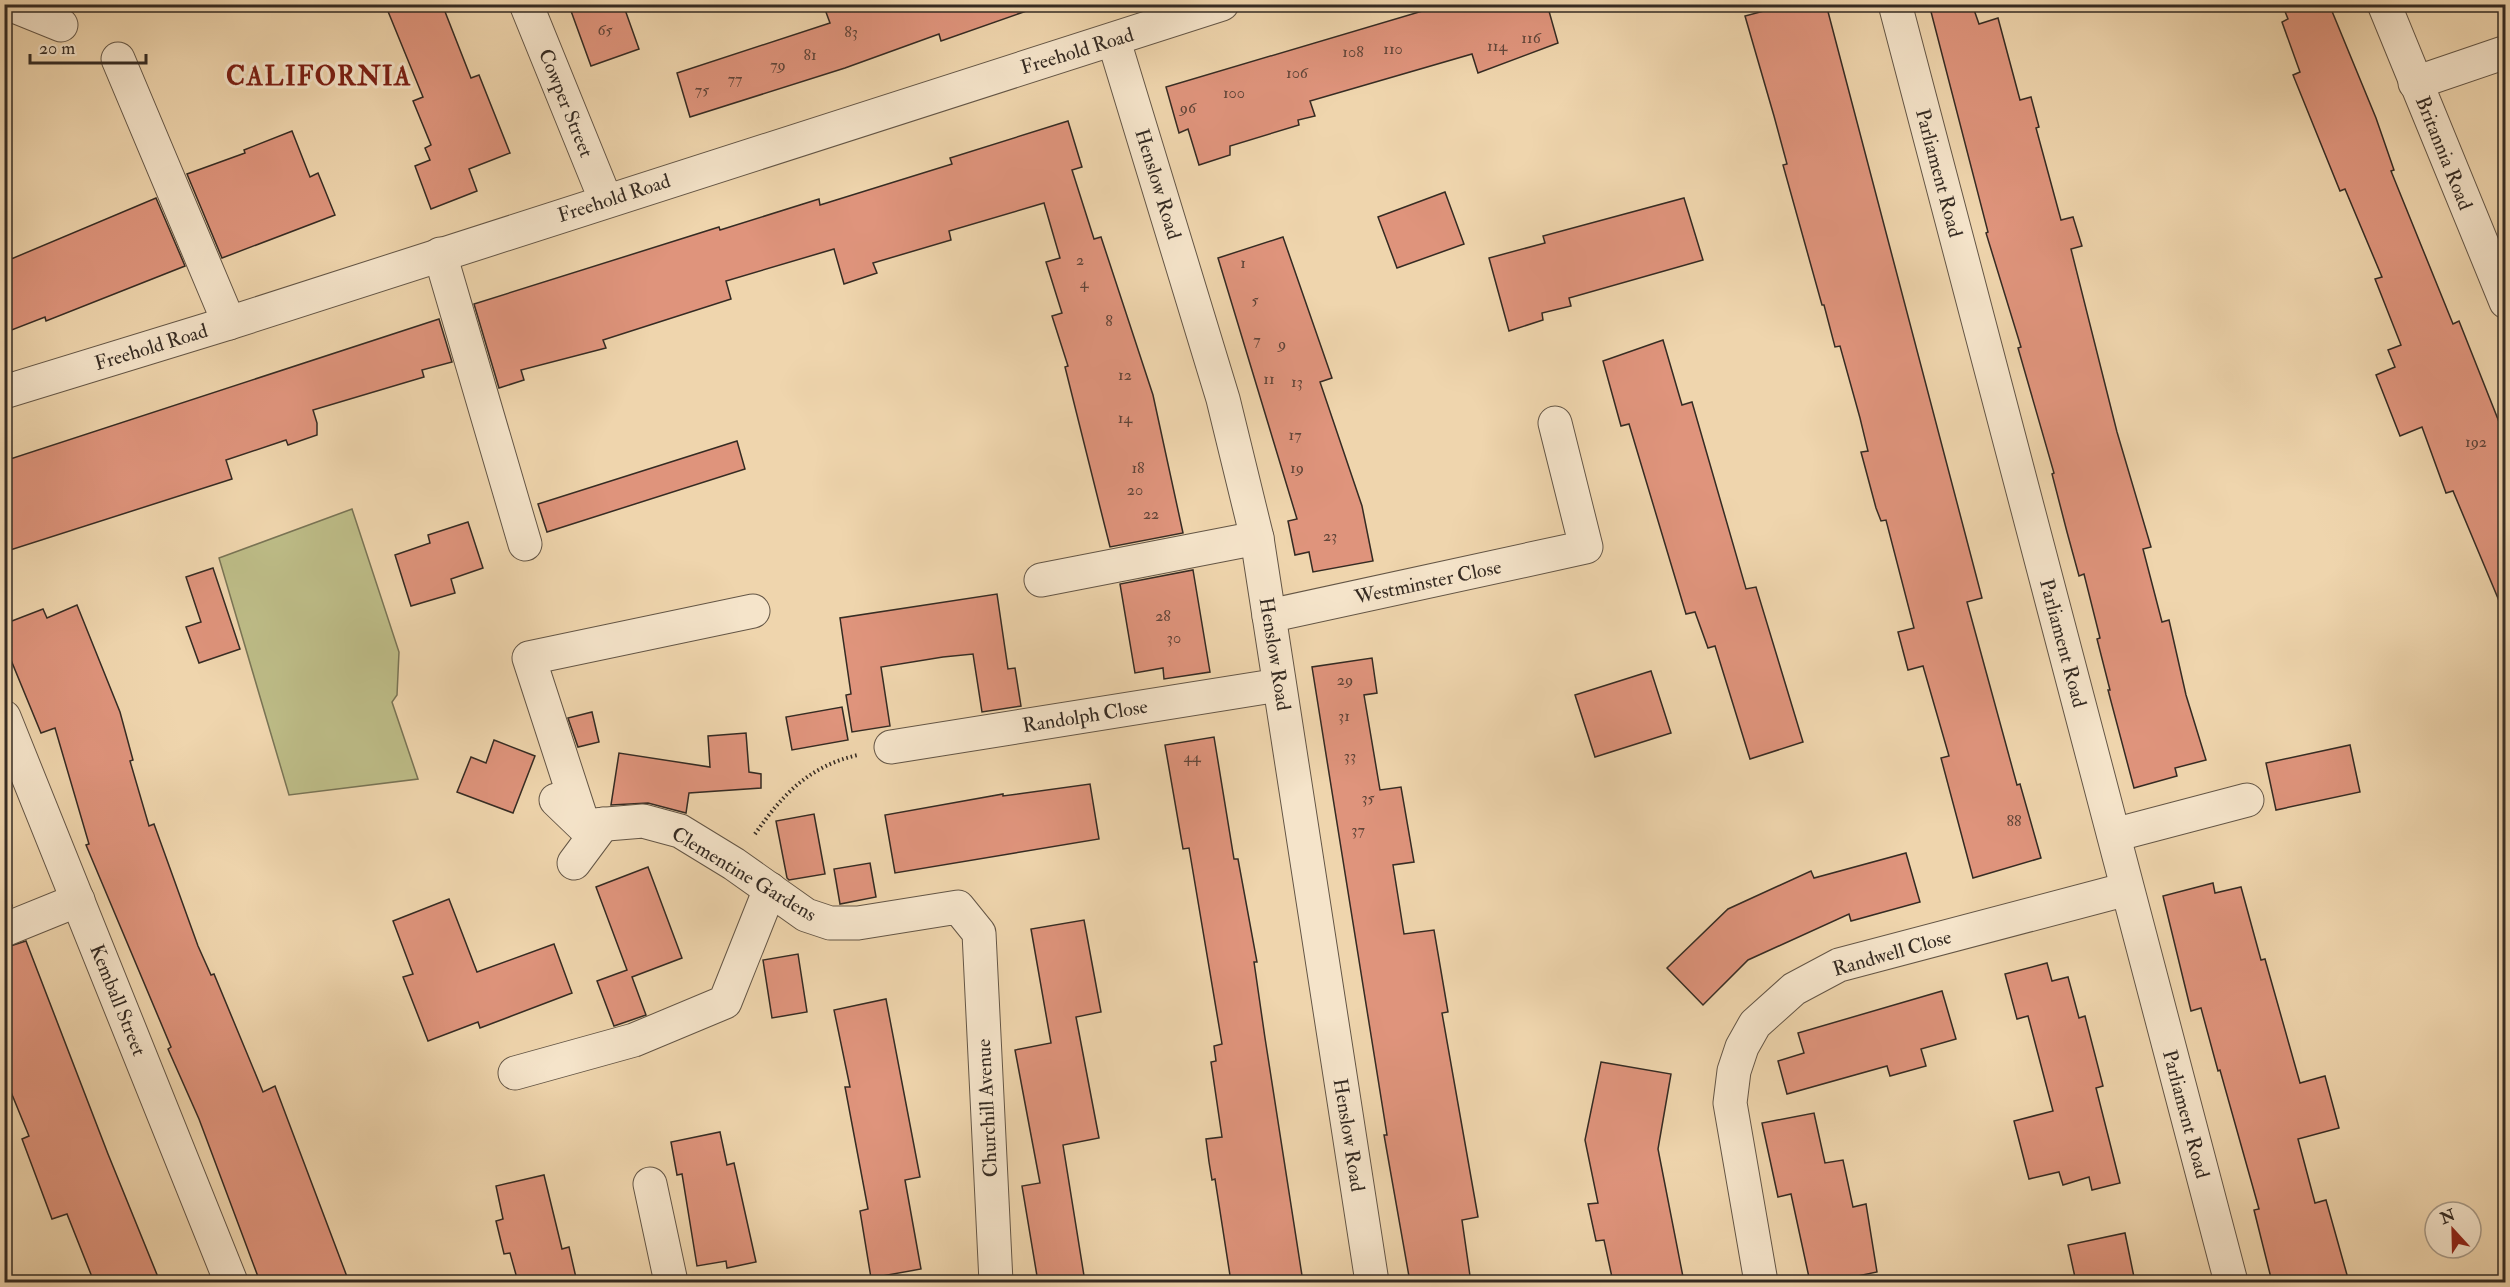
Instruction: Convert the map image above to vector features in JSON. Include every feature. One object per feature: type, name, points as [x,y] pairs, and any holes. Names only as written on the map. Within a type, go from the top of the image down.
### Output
[{"type":"street","points":[[9,4],[61,25]]},
{"type":"street","name":"Cowper Street","points":[[526,4],[606,201]]},
{"type":"street","name":"Freehold Road","points":[[4,392],[229,323],[1222,4]]},
{"type":"street","name":"Parliament Road","points":[[1895,4],[2231,1282]]},
{"type":"street","name":"Britannia Road","points":[[2384,4],[2505,302]]},
{"type":"street","name":"Henslow Road","points":[[1114,40],[1223,399],[1257,538],[1372,1282]]},
{"type":"street","points":[[2415,83],[2505,52]]},
{"type":"street","points":[[118,59],[229,323]]},
{"type":"street","points":[[440,254],[525,544]]},
{"type":"street","name":"Westminster Close","points":[[1269,616],[1587,548],[1556,423]]},
{"type":"street","points":[[1041,580],[1257,538]]},
{"type":"street","points":[[574,863],[593,825],[529,658],[753,611]]},
{"type":"street","name":"Randolph Close","points":[[891,747],[1279,685]]},
{"type":"street","name":"Kemball Street","points":[[4,717],[231,1282]]},
{"type":"street","points":[[556,800],[593,825]]},
{"type":"street","points":[[2114,835],[2247,800]]},
{"type":"street","name":"Clementine Gardens","points":[[593,825],[643,821],[680,831],[734,864],[806,915],[830,923],[858,923],[958,907],[979,933]]},
{"type":"street","points":[[515,1073],[634,1040],[725,1002],[770,889]]},
{"type":"street","name":"Randwell Close","points":[[1761,1282],[1730,1103],[1734,1071],[1742,1047],[1755,1024],[1794,989],[1839,966],[2127,890]]},
{"type":"street","points":[[4,930],[78,900]]},
{"type":"street","name":"Churchill Avenue","points":[[979,933],[996,1282]]},
{"type":"street","points":[[650,1184],[671,1282]]},
{"type":"path","points":[[734,864],[777,802],[802,779],[844,758],[891,747]]},
{"type":"shaded area","points":[[352,509],[399,652],[397,695],[392,702],[418,779],[289,795],[219,558]]},
{"type":"building","points":[[385,4],[442,4],[471,78],[479,75],[510,153],[469,169],[477,191],[431,209],[415,166],[430,160],[425,148],[431,145],[413,101],[423,97]]},
{"type":"building","points":[[590,4],[623,4],[639,49],[591,66],[571,11]]},
{"type":"building","points":[[823,4],[1031,4],[1032,9],[941,41],[939,34],[845,68],[690,117],[677,73],[830,23]]},
{"type":"building","points":[[1446,4],[1547,4],[1558,43],[1478,73],[1472,54],[1310,101],[1315,116],[1298,120],[1299,125],[1230,146],[1230,155],[1199,165],[1188,129],[1179,133],[1166,87]]},
{"type":"building","points":[[1790,4],[1826,4],[1982,598],[1967,602],[2017,785],[2020,784],[2041,858],[1973,878],[1941,758],[1949,756],[1923,666],[1908,670],[1898,632],[1914,628],[1886,520],[1881,521],[1876,508],[1861,452],[1868,451],[1860,418],[1840,346],[1835,347],[1824,305],[1822,305],[1783,165],[1787,164],[1745,16]]},
{"type":"building","points":[[1929,4],[1972,4],[1979,24],[1998,18],[2020,100],[2031,97],[2039,127],[2036,128],[2061,220],[2073,217],[2082,246],[2071,249],[2117,432],[2151,547],[2143,549],[2162,622],[2169,620],[2186,695],[2206,760],[2175,768],[2177,776],[2134,788],[2108,690],[2110,690],[2097,639],[2100,638],[2084,574],[2079,576],[2052,474],[2054,473],[2018,348],[2021,347],[1986,233],[1988,232]]},
{"type":"building","points":[[2282,4],[2329,4],[2376,118],[2394,170],[2391,171],[2453,324],[2459,321],[2505,437],[2505,615],[2453,491],[2446,493],[2422,427],[2400,436],[2376,375],[2395,367],[2388,350],[2401,345],[2375,279],[2382,277],[2345,189],[2340,191],[2293,75],[2300,72],[2282,22],[2288,19]]},
{"type":"building","points":[[1068,121],[1082,167],[1072,170],[1094,239],[1101,237],[1153,395],[1183,533],[1110,547],[1065,367],[1068,366],[1052,316],[1062,313],[1046,262],[1060,258],[1044,203],[949,231],[951,240],[873,263],[877,273],[844,284],[834,249],[726,281],[731,299],[603,340],[606,348],[521,370],[524,380],[499,388],[474,304],[719,227],[720,230],[819,199],[820,205],[952,164],[950,158]]},
{"type":"building","points":[[292,131],[310,177],[318,173],[335,215],[222,258],[187,174],[245,153],[244,150]]},
{"type":"building","points":[[1445,192],[1464,244],[1397,268],[1378,217]]},
{"type":"building","points":[[156,198],[185,266],[46,321],[45,317],[4,333],[4,262]]},
{"type":"building","points":[[1684,198],[1703,260],[1569,298],[1571,306],[1542,313],[1543,320],[1509,331],[1489,258],[1545,243],[1543,236]]},
{"type":"building","points":[[1283,237],[1332,378],[1320,382],[1362,506],[1373,561],[1313,572],[1309,552],[1295,555],[1288,521],[1297,519],[1218,258]]},
{"type":"building","points":[[439,319],[452,362],[422,370],[424,377],[313,410],[317,423],[317,435],[288,445],[286,440],[226,460],[232,479],[4,552],[4,461]]},
{"type":"building","points":[[1663,340],[1682,405],[1692,402],[1746,589],[1756,587],[1803,742],[1750,759],[1715,646],[1708,648],[1695,612],[1686,614],[1629,424],[1621,426],[1603,361]]},
{"type":"building","points":[[737,441],[745,469],[547,532],[538,504]]},
{"type":"building","points":[[468,522],[483,568],[451,579],[455,593],[411,606],[395,555],[430,543],[428,535]]},
{"type":"building","points":[[213,568],[240,649],[199,663],[186,627],[201,622],[186,577]]},
{"type":"building","points":[[1193,570],[1210,672],[1164,679],[1163,668],[1135,673],[1120,584]]},
{"type":"building","points":[[997,594],[1008,669],[1015,668],[1021,706],[982,712],[973,654],[943,657],[881,667],[890,726],[852,732],[846,695],[851,694],[840,618]]},
{"type":"building","points":[[77,605],[120,712],[133,760],[130,761],[149,826],[154,824],[198,946],[211,975],[214,974],[263,1092],[275,1086],[349,1282],[260,1282],[199,1119],[168,1049],[171,1047],[86,845],[89,844],[55,728],[41,733],[4,643],[4,624],[43,609],[47,618]]},
{"type":"building","points":[[1372,658],[1377,693],[1364,695],[1380,790],[1401,787],[1414,862],[1393,865],[1404,934],[1434,930],[1448,1012],[1442,1013],[1478,1217],[1462,1220],[1470,1276],[1456,1278],[1456,1282],[1410,1282],[1384,1135],[1387,1135],[1312,667]]},
{"type":"building","points":[[1651,671],[1671,733],[1595,757],[1575,695]]},
{"type":"building","points":[[842,707],[848,740],[792,750],[786,717]]},
{"type":"building","points":[[592,712],[599,742],[578,747],[568,718]]},
{"type":"building","points":[[746,733],[749,772],[761,774],[761,788],[689,793],[686,813],[648,803],[611,805],[619,753],[710,767],[708,736]]},
{"type":"building","points":[[1214,737],[1234,859],[1238,859],[1257,962],[1254,962],[1303,1282],[1231,1282],[1215,1179],[1212,1180],[1209,1162],[1206,1139],[1222,1137],[1211,1062],[1216,1061],[1214,1046],[1222,1044],[1189,848],[1183,849],[1165,745]]},
{"type":"building","points":[[494,740],[535,756],[513,813],[457,792],[471,757],[486,763]]},
{"type":"building","points":[[2350,745],[2360,792],[2276,810],[2266,763]]},
{"type":"building","points":[[1090,784],[1099,839],[895,873],[885,815],[1003,794],[1003,796]]},
{"type":"building","points":[[814,814],[825,874],[789,880],[776,821]]},
{"type":"building","points":[[1906,853],[1920,902],[1851,921],[1849,914],[1748,960],[1703,1005],[1667,968],[1728,909],[1811,871],[1814,878]]},
{"type":"building","points":[[870,863],[876,897],[840,904],[834,869]]},
{"type":"building","points":[[648,867],[682,958],[632,977],[646,1015],[614,1026],[597,981],[627,970],[596,887]]},
{"type":"building","points":[[2213,883],[2215,893],[2241,887],[2261,960],[2265,959],[2300,1083],[2325,1076],[2339,1128],[2298,1139],[2315,1203],[2326,1200],[2349,1282],[2272,1282],[2254,1210],[2259,1209],[2220,1070],[2218,1071],[2201,1008],[2191,1011],[2163,896]]},
{"type":"building","points":[[7,892],[12,906],[4,910],[4,893]]},
{"type":"building","points":[[449,899],[477,972],[554,944],[572,993],[480,1028],[478,1022],[428,1041],[403,977],[413,974],[393,921]]},
{"type":"building","points":[[1084,920],[1101,1012],[1076,1017],[1099,1138],[1063,1145],[1085,1282],[1038,1282],[1022,1186],[1040,1183],[1015,1050],[1051,1043],[1031,929]]},
{"type":"building","points":[[26,941],[160,1282],[94,1282],[67,1214],[52,1219],[22,1139],[29,1136],[4,1075],[4,948]]},
{"type":"building","points":[[798,954],[807,1012],[772,1018],[763,960]]},
{"type":"building","points":[[2047,963],[2052,981],[2068,977],[2079,1018],[2085,1016],[2103,1086],[2096,1088],[2120,1183],[2092,1190],[2089,1177],[2063,1185],[2059,1172],[2029,1179],[2014,1121],[2053,1111],[2028,1016],[2017,1019],[2005,974]]},
{"type":"building","points":[[1942,991],[1956,1039],[1921,1049],[1926,1066],[1890,1076],[1887,1066],[1787,1094],[1778,1061],[1804,1053],[1798,1033]]},
{"type":"building","points":[[886,999],[920,1177],[905,1180],[921,1269],[871,1278],[860,1211],[868,1209],[845,1087],[850,1087],[834,1010]]},
{"type":"building","points":[[1601,1062],[1671,1074],[1658,1149],[1684,1282],[1613,1282],[1604,1240],[1596,1241],[1588,1204],[1598,1203],[1585,1140]]},
{"type":"building","points":[[1814,1113],[1825,1163],[1843,1160],[1853,1207],[1866,1204],[1877,1272],[1829,1282],[1810,1282],[1791,1194],[1778,1197],[1762,1123]]},
{"type":"building","points":[[720,1132],[727,1165],[734,1163],[756,1262],[727,1268],[726,1261],[697,1266],[682,1174],[677,1175],[671,1142]]},
{"type":"building","points":[[544,1175],[562,1249],[569,1247],[577,1282],[518,1282],[510,1253],[504,1254],[496,1221],[503,1219],[496,1186]]},
{"type":"building","points":[[2125,1233],[2135,1282],[2076,1282],[2068,1245]]},
{"type":"district","name":"CALIFORNIA","points":[[319,77]]}]
